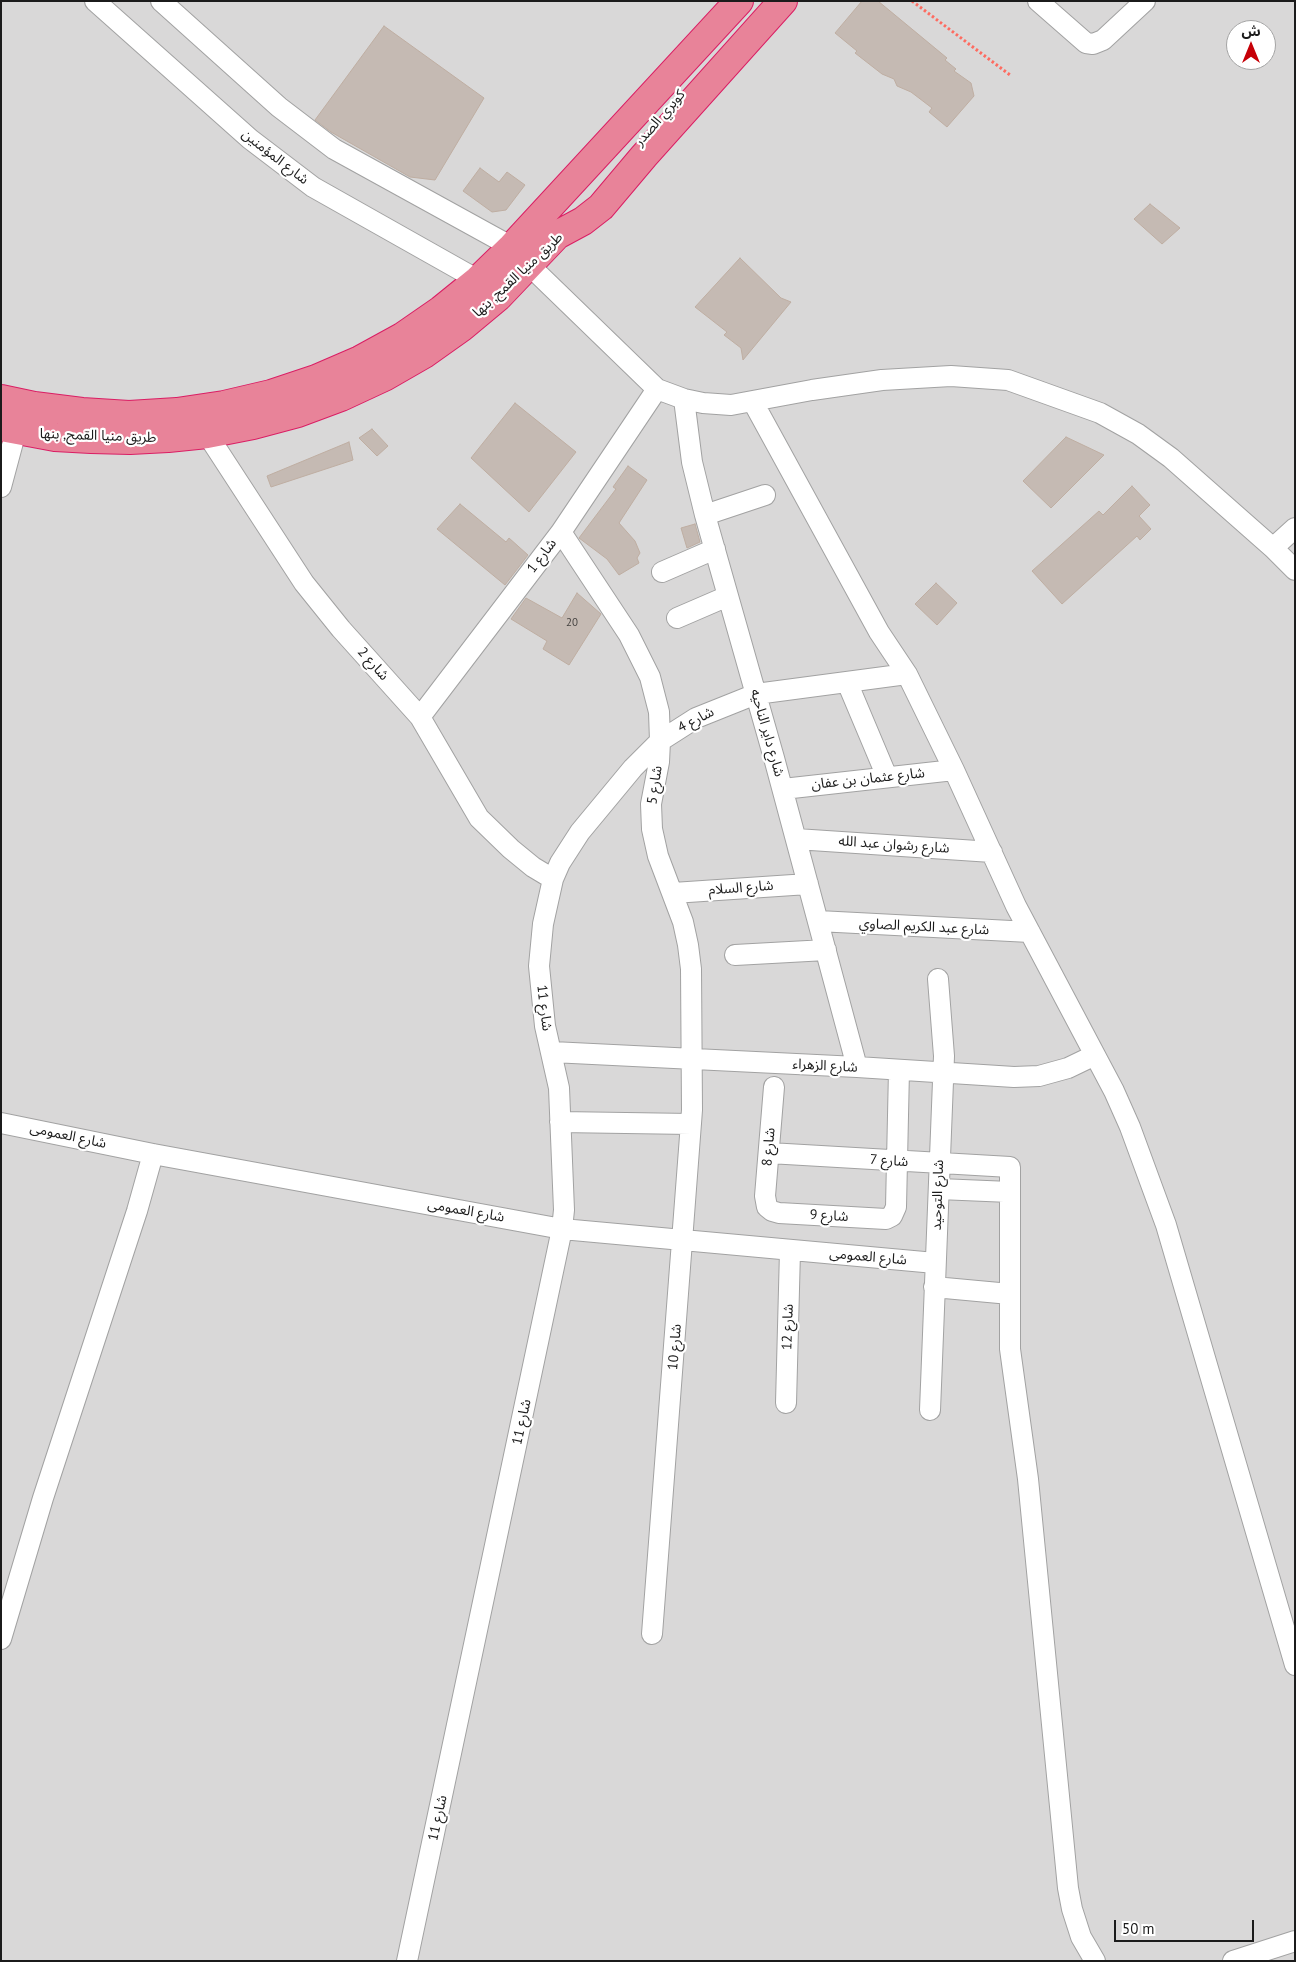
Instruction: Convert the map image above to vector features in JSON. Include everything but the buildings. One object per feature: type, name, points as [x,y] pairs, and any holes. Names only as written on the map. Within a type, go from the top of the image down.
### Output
[{"type":"highway","name":"طريق منيا القمح, بنها","points":[[9,429],[55,437],[130,440],[207,434],[253,426],[298,413],[341,397],[384,377],[424,354],[462,327],[498,297],[521,257],[656,93],[740,1]]},
{"type":"highway","name":"كوبري الصدر","points":[[656,93],[676,82],[692,68],[752,1]]},
{"type":"highway","name":"كوبري الصدر","points":[[557,236],[764,1]]},
{"type":"highway","name":"طريق منيا القمح, بنها","points":[[1,399],[34,406],[82,412],[129,415],[177,412],[224,405],[271,394],[316,379],[360,360],[393,342],[442,310],[478,280],[583,221],[601,207],[644,156],[783,1]]},
{"type":"street","name":"شارع المؤمنين","points":[[95,1],[243,133],[313,187],[478,280]]},
{"type":"street","points":[[161,1],[280,107],[334,149],[521,257],[657,389],[684,399],[718,405],[753,402],[812,390],[882,380],[951,376],[1008,380],[1100,413],[1138,434],[1171,458],[1273,548],[1295,570]]},
{"type":"street","points":[[1038,1],[1086,43],[1093,44],[1103,40],[1138,4]]},
{"type":"street","name":"شارع 1","points":[[420,716],[560,532],[657,389]]},
{"type":"street","name":"شارع داير الناحيه","points":[[684,399],[692,462],[704,515],[783,789],[857,1067]]},
{"type":"street","points":[[753,402],[879,632],[907,674],[1030,932],[1130,1127],[1155,1191],[1295,1665]]},
{"type":"street","points":[[1,487],[9,429]]},
{"type":"street","name":"شارع 2","points":[[207,434],[304,583],[341,629],[420,716],[479,818],[511,850],[553,879]]},
{"type":"street","points":[[704,515],[765,495]]},
{"type":"street","points":[[1273,548],[1295,528]]},
{"type":"street","name":"شارع 5","points":[[560,532],[629,635],[650,677],[659,712],[659,762],[652,804],[652,829],[658,856],[674,892],[688,945],[691,969],[693,1060]]},
{"type":"street","points":[[662,572],[715,550]]},
{"type":"street","points":[[677,618],[728,596]]},
{"type":"street","name":"شارع 4","points":[[553,879],[560,863],[580,832],[633,768],[660,741],[696,718],[756,694],[907,674]]},
{"type":"street","points":[[847,682],[887,777]]},
{"type":"street","name":"شارع عثمان بن عفان","points":[[783,789],[954,770]]},
{"type":"street","name":"شارع رشوان عبد الله","points":[[796,839],[992,852]]},
{"type":"street","name":"شارع 11","points":[[407,1961],[562,1228],[564,1210],[559,1088],[545,1026],[539,966],[543,924],[553,879]]},
{"type":"street","name":"شارع السلام","points":[[674,892],[808,884]]},
{"type":"street","name":"شارع عبد الكريم الصاوي","points":[[818,921],[1030,932]]},
{"type":"street","points":[[735,955],[826,950]]},
{"type":"street","name":"شارع التوحيد","points":[[930,1410],[944,1056],[938,979]]},
{"type":"street","name":"شارع الزهراء","points":[[552,1052],[857,1067],[1014,1077],[1039,1076],[1068,1068],[1094,1055]]},
{"type":"street","name":"شارع 10","points":[[652,1634],[683,1240],[691,1124],[693,1060]]},
{"type":"street","points":[[898,1161],[899,1070]]},
{"type":"street","name":"شارع 8","points":[[767,1207],[766,1196],[774,1087]]},
{"type":"street","points":[[560,1122],[691,1124]]},
{"type":"street","name":"شارع العمومى","points":[[1,1123],[153,1154],[562,1228],[935,1263]]},
{"type":"street","name":"شارع 7","points":[[769,1153],[1010,1167],[1010,1192]]},
{"type":"street","points":[[1,1639],[43,1498],[134,1219],[153,1154]]},
{"type":"street","name":"شارع 9","points":[[767,1207],[779,1213],[880,1219],[892,1216],[896,1206],[898,1161]]},
{"type":"street","points":[[939,1189],[1010,1192],[1010,1349],[1028,1479],[1068,1888],[1072,1909],[1081,1937],[1091,1959]]},
{"type":"street","name":"شارع 12","points":[[786,1403],[790,1250]]},
{"type":"street","points":[[934,1287],[1010,1294]]},
{"type":"street","points":[[1233,1961],[1295,1940]]},
{"type":"path","points":[[912,1],[1010,75]]},
{"type":"shaded area","points":[[1,1],[1295,1],[1295,1961],[1,1961]]}]
